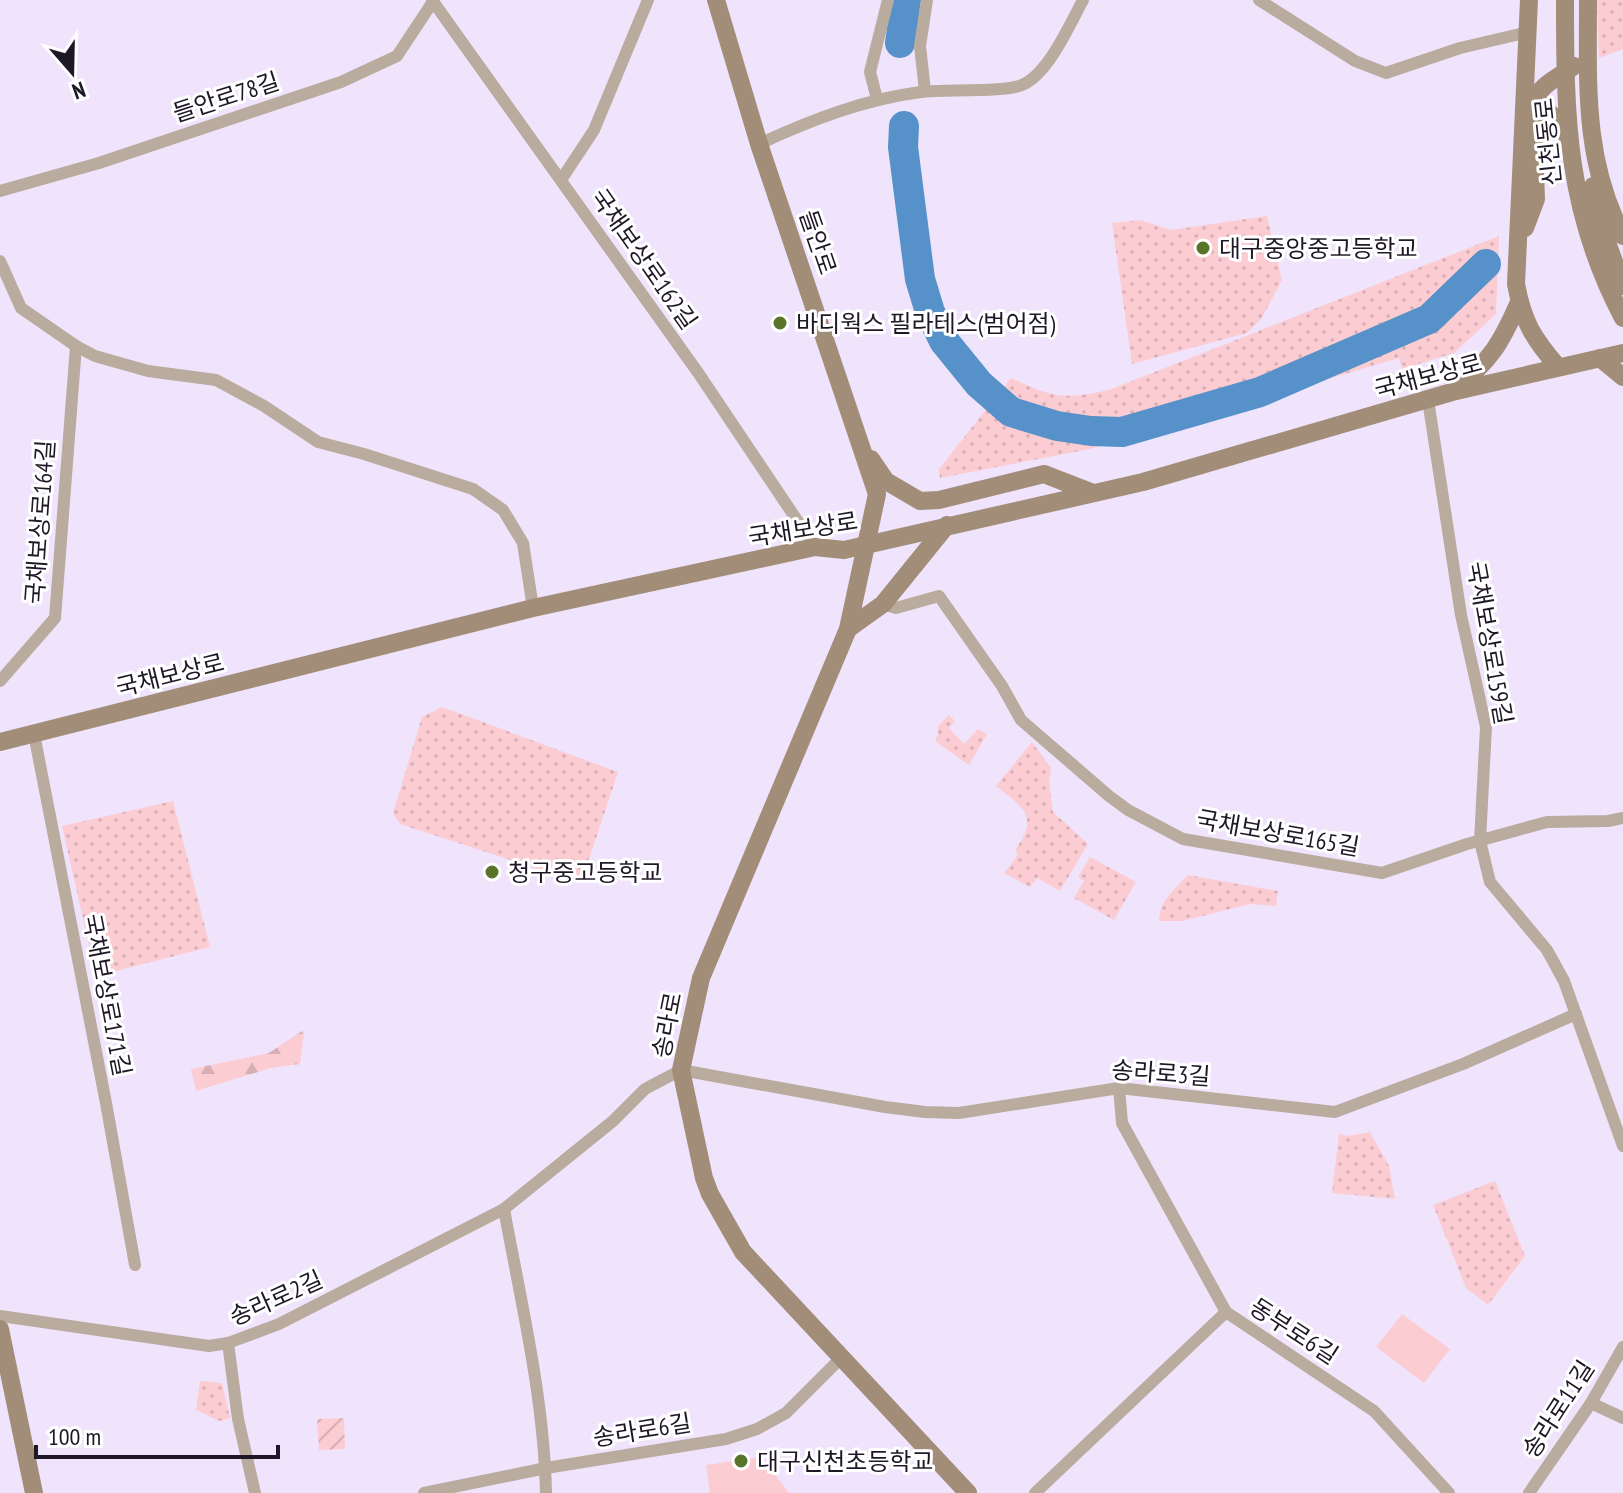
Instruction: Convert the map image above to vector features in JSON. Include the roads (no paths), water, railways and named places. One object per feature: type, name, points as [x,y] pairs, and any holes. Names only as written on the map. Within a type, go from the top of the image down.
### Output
[{"type":"main road","name":"들안로","points":[[716,0],[759,144],[877,494],[865,545]]},
{"type":"main road","points":[[1529,0],[1516,284],[1532,338],[1558,367]]},
{"type":"main road","name":"신천동로","points":[[1565,0],[1568,138],[1573,178],[1591,248],[1623,318]]},
{"type":"main road","name":"신천동로","points":[[1588,0],[1591,141],[1598,173],[1623,236]]},
{"type":"main road","points":[[1520,242],[1536,199],[1535,97],[1545,84],[1589,56]]},
{"type":"main road","points":[[1533,115],[1541,111],[1550,112],[1558,119],[1568,138]]},
{"type":"main road","points":[[1591,141],[1594,194],[1600,223],[1620,280]]},
{"type":"main road","points":[[1452,392],[1483,366],[1503,339],[1519,302]]},
{"type":"main road","points":[[1611,356],[1623,377]]},
{"type":"main road","name":"국채보상로","points":[[0,742],[533,608],[815,547],[844,550],[1143,482],[1452,392],[1611,356]]},
{"type":"main road","points":[[861,445],[886,481],[920,501],[939,500],[1044,474],[1093,493]]},
{"type":"main road","points":[[848,629],[883,604],[947,525]]},
{"type":"main road","name":"송라로","points":[[865,545],[848,629],[701,978],[681,1070],[704,1178],[743,1252],[968,1493]]},
{"type":"main road","points":[[0,1329],[34,1493]]},
{"type":"street","points":[[561,180],[594,130],[648,0]]},
{"type":"street","points":[[873,100],[870,72],[888,0]]},
{"type":"street","points":[[925,91],[920,46],[927,0]]},
{"type":"street","points":[[759,144],[791,129],[873,100],[925,91],[1023,85],[1038,73],[1083,0]]},
{"type":"street","points":[[1259,0],[1355,61],[1386,73],[1460,48],[1529,32]]},
{"type":"street","name":"국채보상로162길","points":[[433,1],[707,385],[815,547]]},
{"type":"street","name":"들안로78길","points":[[0,191],[99,163],[341,82],[397,56],[433,1]]},
{"type":"street","points":[[0,261],[21,308],[95,356],[148,371],[216,380],[264,406],[318,442],[473,489],[503,510],[523,543],[533,608]]},
{"type":"street","name":"국채보상로164길","points":[[0,681],[55,618],[76,346]]},
{"type":"street","name":"국채보상로159길","points":[[1428,400],[1461,615],[1486,727],[1480,841],[1490,882],[1547,950],[1564,981],[1623,1146]]},
{"type":"street","name":"국채보상로165길","points":[[883,604],[896,608],[939,596],[1002,686],[1021,720],[1128,810],[1183,839],[1382,873],[1547,822],[1623,818]]},
{"type":"street","name":"국채보상로171길","points":[[34,734],[135,1265]]},
{"type":"street","name":"송라로3길","points":[[681,1070],[885,1107],[936,1113],[959,1113],[1119,1088],[1335,1112],[1438,1074],[1576,1014]]},
{"type":"street","name":"송라로2길","points":[[0,1316],[195,1345],[228,1343],[279,1324],[335,1297],[504,1209],[613,1121],[645,1089],[681,1070]]},
{"type":"street","name":"동부로6길","points":[[1119,1088],[1122,1123],[1226,1312],[1374,1411],[1449,1493]]},
{"type":"street","points":[[504,1209],[530,1353],[546,1468],[546,1493]]},
{"type":"street","points":[[1035,1493],[1226,1312]]},
{"type":"street","points":[[228,1343],[238,1419],[255,1493]]},
{"type":"street","name":"송라로11길","points":[[1529,1493],[1591,1403],[1623,1347]]},
{"type":"street","name":"송라로6길","points":[[424,1493],[546,1468],[726,1439],[757,1429],[786,1413],[841,1358]]},
{"type":"street","points":[[1591,1403],[1623,1418]]},
{"type":"waterway","points":[[900,43],[906,0]]},
{"type":"waterway","points":[[904,126],[903,147],[920,279],[930,312],[944,341],[979,384],[1011,412],[1057,426],[1122,432],[1260,392],[1429,319],[1486,264]]},
{"type":"place","name":"대구중앙중고등학교","points":[[1203,248]]},
{"type":"place","name":"바디웍스 필라테스(범어점)","points":[[780,323]]},
{"type":"place","name":"청구중고등학교","points":[[492,872]]},
{"type":"place","name":"대구신천초등학교","points":[[741,1461]]}]
